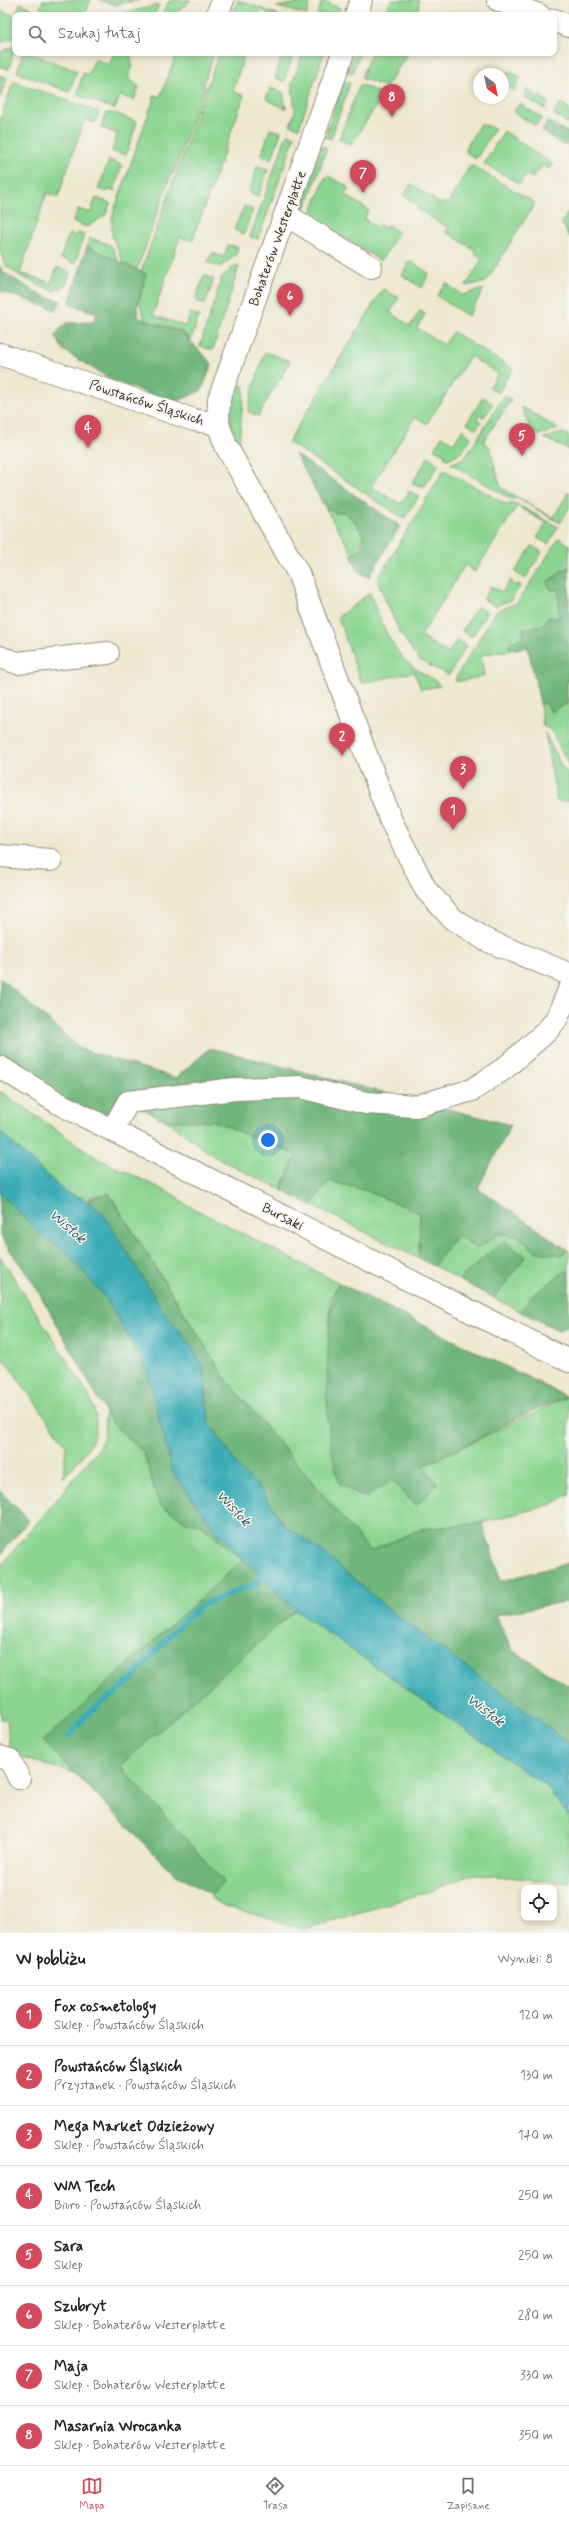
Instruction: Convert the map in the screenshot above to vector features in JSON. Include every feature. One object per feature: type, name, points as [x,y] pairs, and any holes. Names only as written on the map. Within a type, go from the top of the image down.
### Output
[{"type":"street","points":[[218,12],[223,0]]},
{"type":"street","points":[[357,12],[361,0]]},
{"type":"street","points":[[498,0],[531,12]]},
{"type":"street","points":[[557,21],[569,26]]},
{"type":"street","name":"Bohaterów Westerplatte","points":[[218,424],[219,399],[342,56]]},
{"type":"street","points":[[286,215],[371,267]]},
{"type":"street","name":"Powstańców Śląskich","points":[[0,354],[194,420],[218,424],[226,446],[298,573],[390,821],[426,890],[453,919],[486,940],[569,974]]},
{"type":"street","points":[[0,657],[17,663],[108,653]]},
{"type":"street","points":[[0,856],[51,860]]},
{"type":"street","points":[[113,1129],[128,1102],[235,1089],[300,1088],[366,1103],[417,1106],[472,1090],[505,1068],[547,1031],[557,1018],[569,990]]},
{"type":"street","name":"Bursaki","points":[[0,1067],[60,1104],[113,1129],[569,1361]]},
{"type":"street","points":[[0,1758],[10,1760],[19,1778]]},
{"type":"green space","points":[[43,0],[91,0],[86,12],[39,12]]},
{"type":"green space","points":[[100,0],[139,0],[116,5]]},
{"type":"green space","points":[[173,0],[191,0],[177,12],[163,12],[168,2]]},
{"type":"green space","points":[[238,0],[271,12],[266,12],[263,10],[261,12],[233,12]]},
{"type":"green space","points":[[391,0],[419,0],[418,12],[386,12]]},
{"type":"green space","points":[[310,1],[308,12],[296,12],[277,7]]},
{"type":"green space","points":[[322,1],[340,8],[339,12],[318,12]]},
{"type":"green space","points":[[20,3],[31,8],[29,12],[17,12]]},
{"type":"green space","points":[[159,5],[156,12],[128,12]]},
{"type":"green space","points":[[0,10],[12,15],[12,38],[0,43]]},
{"type":"green space","points":[[12,47],[12,56],[9,69],[0,67],[0,52]]},
{"type":"green space","points":[[22,56],[38,56],[77,71],[69,92],[17,72]]},
{"type":"green space","points":[[113,56],[130,56],[133,66],[128,77],[139,87],[134,100],[120,96],[115,109],[77,95],[83,73],[88,75],[95,59],[109,65]]},
{"type":"green space","points":[[176,56],[213,56],[203,85],[205,86],[173,174],[171,174],[137,270],[124,264],[112,236],[112,217],[155,95],[160,97]]},
{"type":"green space","points":[[218,56],[244,56],[233,91],[244,96],[192,241],[180,237],[153,315],[185,326],[191,313],[199,316],[191,340],[183,332],[145,320],[139,301],[146,274],[141,272]]},
{"type":"green space","points":[[282,56],[293,56],[284,81],[275,78]]},
{"type":"green space","points":[[302,56],[323,56],[299,128],[290,125],[295,112],[292,84]]},
{"type":"green space","points":[[353,56],[359,56],[352,74],[347,72]]},
{"type":"green space","points":[[370,56],[406,56],[386,87],[361,78]]},
{"type":"green space","points":[[509,71],[520,77],[514,91],[509,88]]},
{"type":"green space","points":[[0,75],[7,78],[0,98]]},
{"type":"green space","points":[[344,81],[350,83],[331,139],[325,137]]},
{"type":"green space","points":[[16,82],[99,112],[95,123],[84,120],[58,197],[47,193],[46,195],[20,273],[51,283],[57,267],[70,272],[66,285],[53,291],[20,276],[5,265],[0,251],[0,120],[13,83]]},
{"type":"green space","points":[[359,86],[365,86],[383,95],[351,145],[339,139]]},
{"type":"green space","points":[[270,88],[283,92],[286,109],[266,99]]},
{"type":"green space","points":[[527,89],[549,102],[545,109],[524,97]]},
{"type":"green space","points":[[561,103],[569,108],[569,124],[553,114]]},
{"type":"green space","points":[[520,104],[542,118],[536,126],[513,112]]},
{"type":"green space","points":[[106,113],[117,114],[137,122],[126,155],[112,151],[117,134],[101,127]]},
{"type":"green space","points":[[548,121],[569,133],[569,145],[563,145],[542,131]]},
{"type":"green space","points":[[480,124],[495,128],[476,159],[466,152],[466,147]]},
{"type":"green space","points":[[270,129],[281,132],[272,159],[261,156]]},
{"type":"green space","points":[[504,131],[553,165],[550,169],[542,165],[533,178],[525,175],[520,184],[484,164]]},
{"type":"green space","points":[[287,134],[295,136],[258,239],[250,237]]},
{"type":"green space","points":[[322,146],[327,148],[302,218],[297,213]]},
{"type":"green space","points":[[109,160],[122,165],[114,191],[108,190],[107,192],[98,189]]},
{"type":"green space","points":[[257,166],[268,170],[258,197],[249,193]]},
{"type":"green space","points":[[473,166],[535,203],[486,282],[466,286],[482,259],[474,253],[475,250],[446,232],[448,228],[417,209],[418,205],[404,196],[411,184],[441,204],[449,202],[469,167]]},
{"type":"green space","points":[[328,176],[349,187],[345,195],[369,210],[364,219],[377,227],[379,225],[385,228],[387,225],[399,232],[381,261],[310,217],[325,178]]},
{"type":"green space","points":[[96,198],[110,203],[106,215],[87,227],[73,222],[78,209],[90,213]]},
{"type":"green space","points":[[244,206],[253,209],[244,234],[234,230]]},
{"type":"green space","points":[[569,210],[569,237],[562,223]]},
{"type":"green space","points":[[78,233],[84,235],[75,264],[65,259],[60,259],[69,234],[76,236]]},
{"type":"green space","points":[[90,238],[111,245],[119,262],[87,246]]},
{"type":"green space","points":[[228,245],[238,247],[236,255],[220,267],[207,263],[212,253],[224,257]]},
{"type":"green space","points":[[87,246],[146,274],[137,307],[139,318],[183,333],[212,364],[202,390],[174,403],[112,380],[63,350],[55,335],[66,323],[94,322],[97,313],[69,304]]},
{"type":"green space","points":[[410,261],[429,273],[422,288],[402,275]]},
{"type":"green space","points":[[0,266],[3,272],[42,296],[61,301],[56,310],[0,291]]},
{"type":"green space","points":[[235,266],[239,266],[213,350],[200,346],[222,277]]},
{"type":"green space","points":[[204,275],[214,279],[205,304],[195,301]]},
{"type":"green space","points":[[446,283],[462,295],[484,289],[468,316],[437,296]]},
{"type":"green space","points":[[383,289],[399,298],[390,312],[410,326],[420,311],[425,314],[417,328],[444,345],[453,332],[513,369],[498,393],[489,388],[498,374],[470,356],[427,424],[415,417],[371,487],[401,504],[409,491],[419,496],[404,519],[288,442]]},
{"type":"green space","points":[[265,352],[290,361],[258,416],[248,412],[253,388]]},
{"type":"green space","points":[[237,384],[243,386],[244,391],[239,445],[230,415],[230,408]]},
{"type":"green space","points":[[504,396],[511,400],[483,442],[489,446],[501,488],[553,518],[569,491],[569,508],[560,523],[517,498],[511,499],[451,464],[466,457]]},
{"type":"green space","points":[[483,397],[493,404],[484,417],[479,415],[477,420],[481,422],[476,429],[467,423]]},
{"type":"green space","points":[[522,407],[558,429],[539,435],[530,430]]},
{"type":"green space","points":[[463,429],[471,438],[462,452],[448,459],[444,457],[445,454],[434,449],[442,436],[454,443]]},
{"type":"green space","points":[[563,433],[569,436],[569,450],[544,438]]},
{"type":"green space","points":[[295,454],[400,526],[369,577],[359,572],[351,556],[358,551],[362,545],[362,534],[359,528],[344,512],[336,513],[325,507]]},
{"type":"green space","points":[[429,456],[438,465],[424,487],[419,484],[418,486],[412,483]]},
{"type":"green space","points":[[444,470],[506,504],[515,503],[558,527],[548,544],[537,538],[546,523],[517,506],[475,572],[465,565],[421,636],[448,653],[457,640],[466,646],[449,675],[419,660],[399,631],[377,580]]},
{"type":"green space","points":[[325,507],[336,513],[344,512],[359,526],[362,531],[362,542],[353,555]]},
{"type":"green space","points":[[559,538],[569,545],[569,567],[557,573],[559,589],[559,618],[544,625],[536,626],[523,638],[509,645],[510,650],[481,655],[484,676],[456,682],[456,677],[474,648],[476,649],[478,645],[476,644],[496,611],[517,603]]},
{"type":"green space","points":[[532,546],[542,552],[525,579],[515,572]]},
{"type":"green space","points":[[569,567],[569,679],[567,685],[567,704],[558,707],[552,713],[546,703],[540,703],[528,647],[510,650],[509,645],[513,641],[523,638],[523,629],[544,625],[548,617],[559,618],[559,589],[551,590],[547,582]]},
{"type":"green space","points":[[511,579],[511,583],[516,586],[518,584],[521,585],[511,600],[495,606],[483,599],[491,586],[502,592]]},
{"type":"green space","points":[[370,593],[385,630],[401,656],[411,666],[434,679],[440,686],[421,689],[414,672],[361,683],[338,617]]},
{"type":"green space","points":[[477,607],[487,612],[472,637],[462,631]]},
{"type":"green space","points":[[569,698],[569,766],[551,730],[543,726],[540,703],[546,703],[552,713],[558,707],[567,704]]},
{"type":"green space","points":[[545,733],[563,769],[569,773],[569,801],[557,801]]},
{"type":"green space","points":[[0,978],[81,1049],[176,1078],[210,1048],[511,1125],[478,1188],[566,1249],[563,1255],[536,1252],[517,1235],[499,1234],[477,1248],[457,1235],[434,1266],[419,1259],[420,1213],[367,1191],[329,1181],[311,1205],[281,1190],[296,1155],[214,1121],[167,1121],[136,1106],[113,1129],[0,1059]]},
{"type":"green space","points":[[0,1091],[97,1158],[176,1196],[185,1204],[339,1283],[330,1301],[329,1338],[365,1498],[392,1480],[416,1506],[437,1485],[423,1466],[567,1397],[569,1398],[569,1494],[552,1504],[482,1523],[422,1529],[370,1551],[225,1378],[109,1193],[83,1198],[67,1193],[0,1132]]},
{"type":"green space","points":[[167,1121],[214,1121],[296,1155],[281,1190],[215,1157]]},
{"type":"green space","points":[[0,1180],[37,1215],[108,1193],[225,1378],[370,1551],[422,1529],[482,1523],[501,1581],[569,1563],[569,1601],[495,1615],[513,1651],[569,1686],[569,1817],[546,1786],[295,1610],[120,1766],[223,1881],[212,1895],[173,1873],[43,1741],[243,1560],[199,1523],[188,1523],[159,1504],[144,1453],[111,1422],[36,1287],[0,1236]]},
{"type":"green space","points":[[329,1181],[367,1191],[420,1213],[419,1259],[311,1205]]},
{"type":"green space","points":[[457,1234],[477,1248],[499,1234],[518,1235],[536,1252],[563,1255],[566,1249],[569,1251],[569,1272],[565,1271],[532,1296],[521,1312],[494,1298],[526,1256],[473,1268],[459,1280],[434,1266]]},
{"type":"green space","points":[[503,1241],[526,1256],[494,1298],[459,1280]]},
{"type":"green space","points":[[0,1256],[87,1392],[93,1406],[96,1419],[96,1429],[93,1439],[88,1448],[63,1478],[66,1445],[0,1354]]},
{"type":"green space","points":[[565,1271],[569,1272],[569,1326],[558,1330],[521,1312],[532,1296]]},
{"type":"green space","points":[[339,1283],[567,1397],[538,1408],[424,1466],[437,1483],[416,1506],[392,1480],[365,1498],[339,1483],[331,1448],[327,1376],[330,1316],[333,1298]]},
{"type":"green space","points":[[105,1411],[111,1422],[144,1453],[159,1504],[188,1523],[199,1523],[243,1560],[44,1741],[76,1774],[10,1754],[7,1720],[0,1719],[0,1567],[97,1451],[104,1437]]},
{"type":"green space","points":[[0,1491],[29,1520],[0,1555]]},
{"type":"green space","points":[[295,1610],[546,1786],[569,1817],[569,1883],[475,1874],[427,1892],[305,1929],[224,1906],[210,1897],[223,1881],[120,1766]]},
{"type":"water","name":"Wisłok","points":[[0,1132],[67,1193],[83,1198],[103,1214],[163,1310],[193,1348],[204,1370],[209,1422],[241,1471],[260,1488],[285,1526],[324,1553],[387,1608],[569,1743],[569,1817],[546,1786],[295,1610],[219,1535],[172,1471],[147,1369],[105,1297],[65,1251],[38,1232],[0,1193]]},
{"type":"waterway","points":[[69,1737],[85,1716],[130,1681],[173,1631],[200,1606],[257,1583],[267,1573]]},
{"type":"place","name":"Masarnia Wrocanka","points":[[392,117]]},
{"type":"place","name":"Maja","points":[[363,193]]},
{"type":"place","name":"Szubryt","points":[[290,316]]},
{"type":"place","name":"WM Tech","points":[[88,448]]},
{"type":"place","name":"Sara","points":[[522,456]]},
{"type":"place","name":"Powstańców Śląskich","points":[[342,756]]},
{"type":"place","name":"Mega Market Odzieżowy","points":[[463,789]]},
{"type":"place","name":"Fox cosmetology","points":[[453,830]]}]
